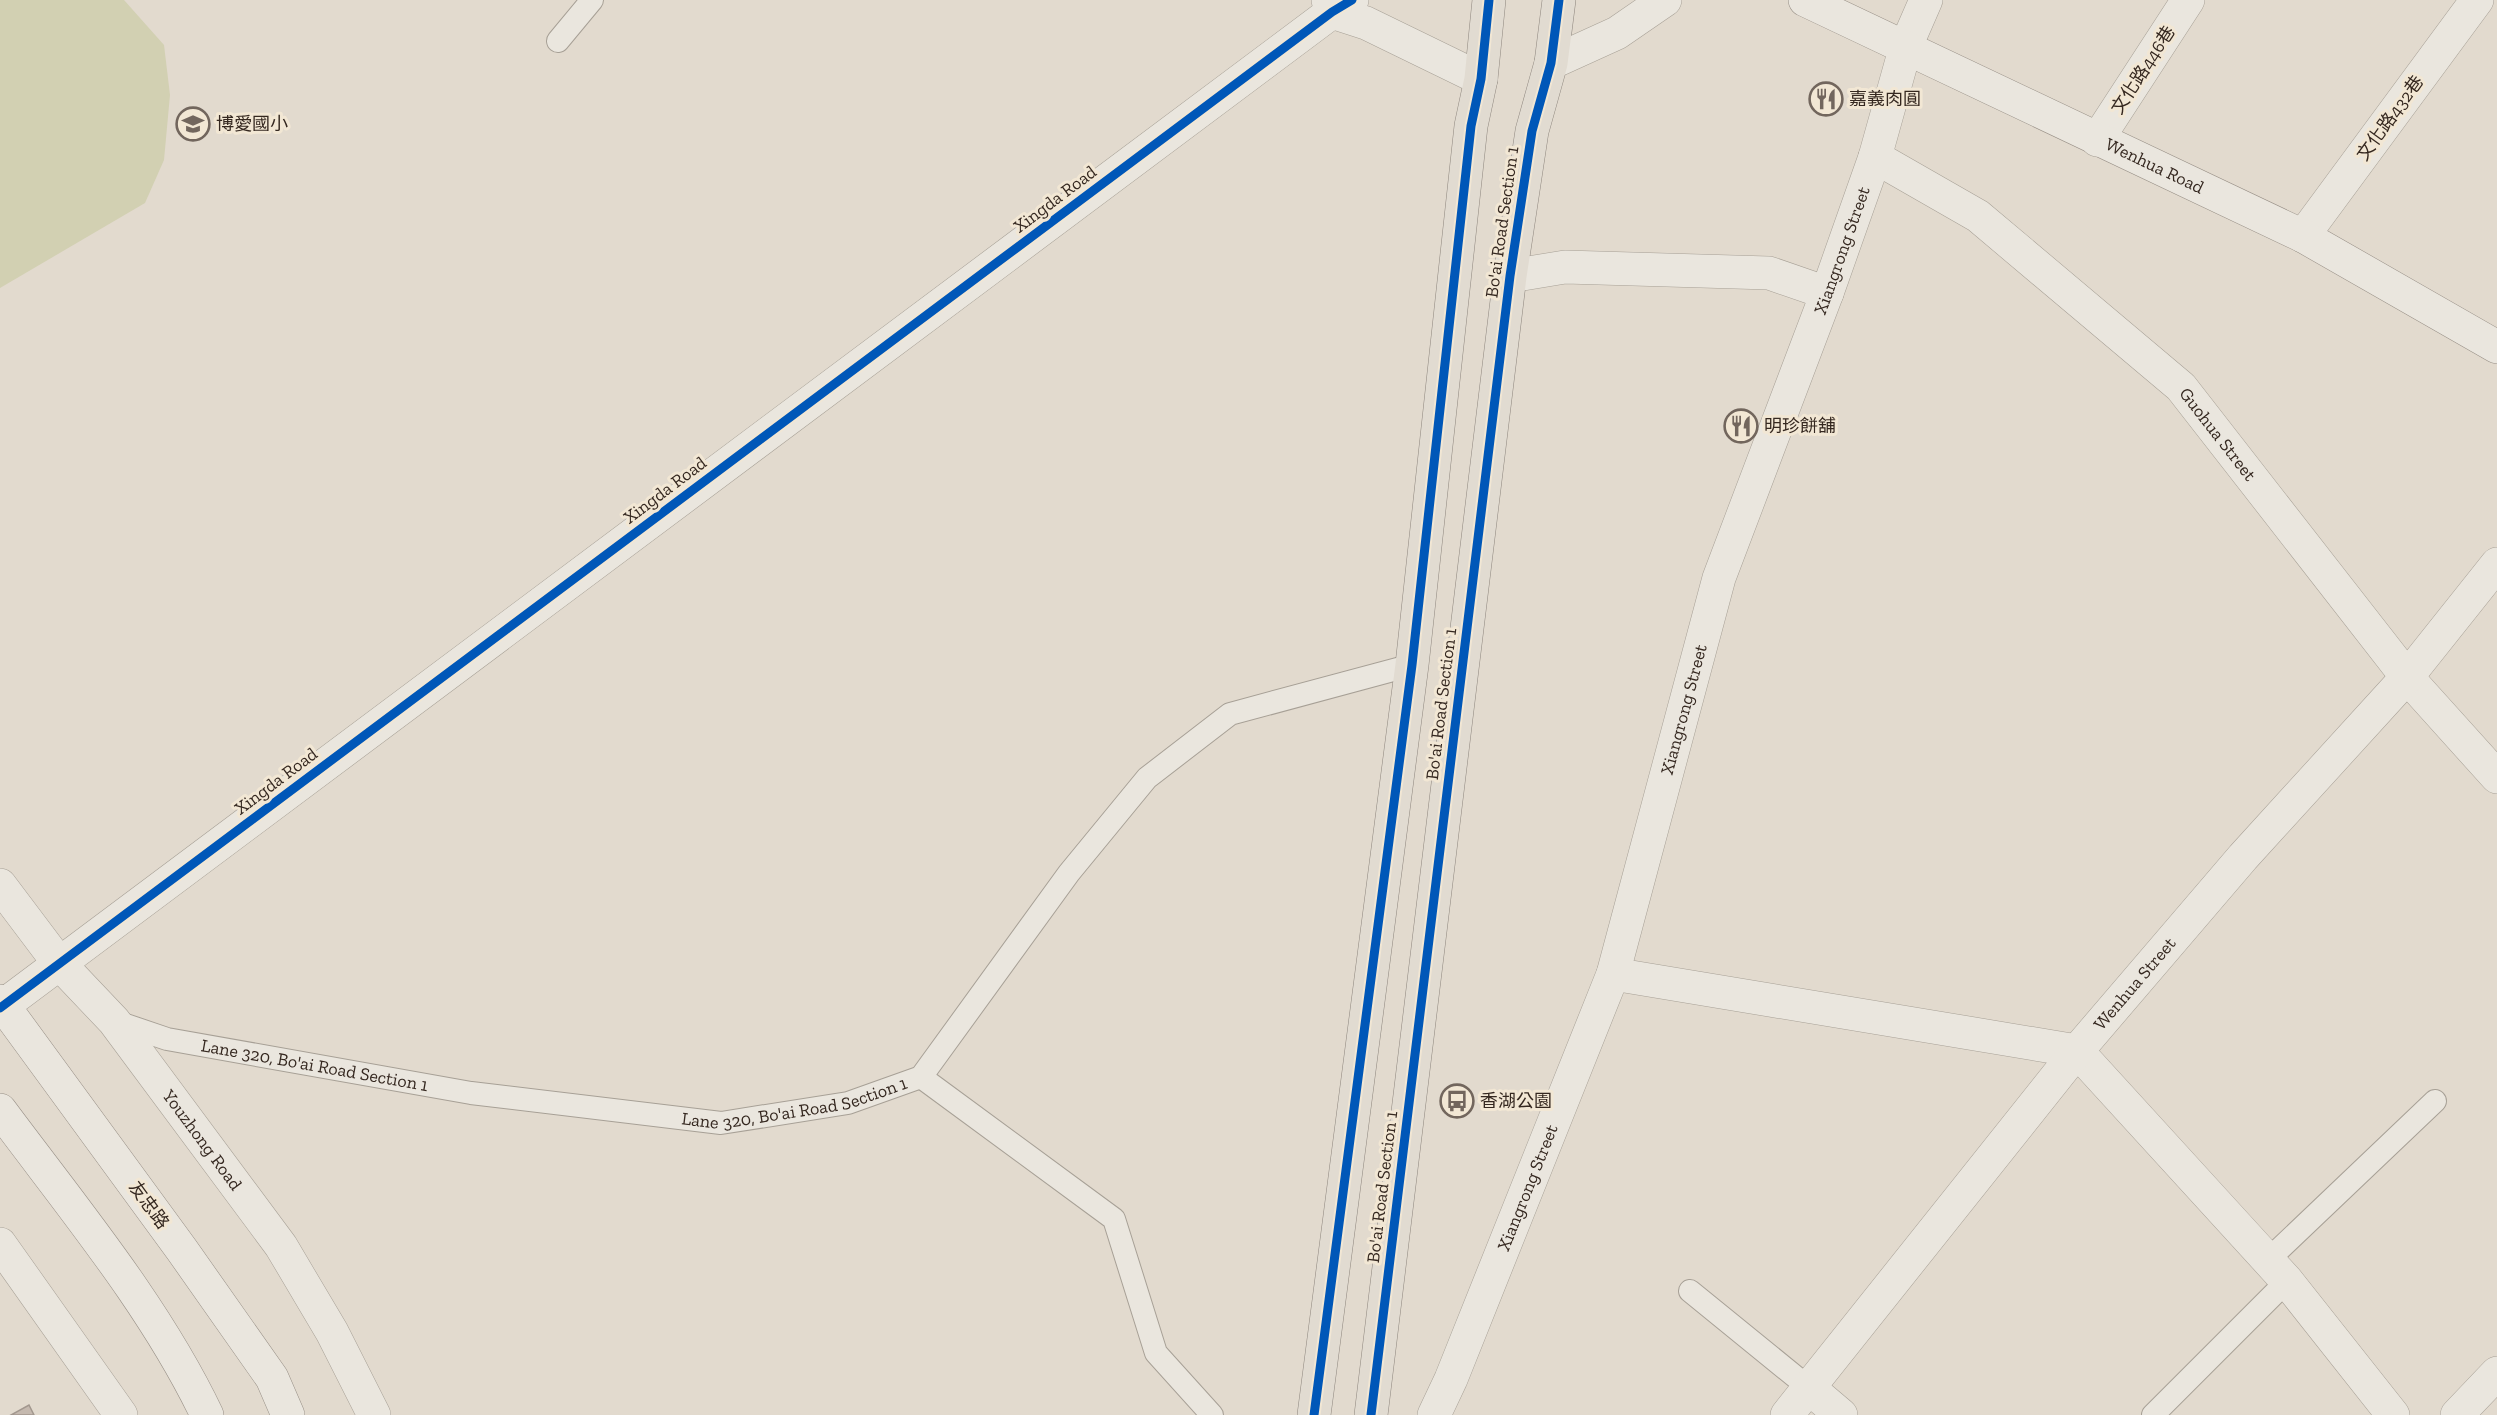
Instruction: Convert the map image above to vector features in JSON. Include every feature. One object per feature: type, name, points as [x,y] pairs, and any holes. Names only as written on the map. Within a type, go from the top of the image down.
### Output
[{"type":"main road","name":"Bo'ai Road Section 1","points":[[1314,1415],[1412,665],[1470,126],[1481,79],[1490,0]]},
{"type":"main road","name":"Bo'ai Road Section 1","points":[[1371,1415],[1510,276],[1532,131],[1551,63],[1559,0]]},
{"type":"street","points":[[1551,63],[1617,33],[1665,0]]},
{"type":"street","name":"Wenhua Road","points":[[1805,0],[2302,236],[2497,347]]},
{"type":"street","name":"Xiangrong Street","points":[[1434,1415],[1451,1379],[1613,974],[1719,578],[1827,293],[1875,157],[1906,46],[1926,0]]},
{"type":"street","name":"文化路446巷","points":[[2097,140],[2188,0]]},
{"type":"street","name":"文化路432巷","points":[[2302,236],[2477,0]]},
{"type":"street","points":[[1337,4],[1366,23],[1481,79]]},
{"type":"street","name":"Xingda Road","points":[[1,1005],[1337,4]]},
{"type":"street","name":"Guohua Street","points":[[1875,157],[1978,216],[2181,387],[2407,677],[2497,777]]},
{"type":"street","points":[[1510,276],[1565,267],[1769,273],[1827,293]]},
{"type":"street","name":"Wenhua Street","points":[[1787,1415],[2078,1051],[2243,857],[2407,677],[2497,564]]},
{"type":"street","name":"Youzhong Road","points":[[0,885],[58,963],[114,1021],[281,1246],[332,1332],[374,1415]]},
{"type":"street","points":[[1613,974],[2078,1051],[2278,1270],[2393,1415]]},
{"type":"street","name":"友忠路","points":[[1,1005],[182,1250],[265,1369],[288,1415]]},
{"type":"street","points":[[0,1110],[136,1297],[186,1371],[207,1415]]},
{"type":"street","points":[[0,1244],[121,1415]]},
{"type":"street","points":[[2457,1415],[2497,1373]]},
{"type":"street","points":[[1808,1387],[1841,1415]]},
{"type":"lane","points":[[558,41],[592,0]]},
{"type":"lane","name":"Lane 320, Bo'ai Road Section 1","points":[[114,1021],[167,1039],[471,1093],[721,1123],[848,1103],[921,1077],[1069,873],[1148,778],[1230,714],[1412,665]]},
{"type":"lane","points":[[921,1077],[1114,1219],[1156,1353],[1212,1415]]},
{"type":"lane","points":[[2154,1415],[2278,1270],[2435,1101]]},
{"type":"lane","points":[[1690,1291],[1808,1387]]},
{"type":"shaded area","points":[[0,0],[124,0],[164,45],[170,95],[164,160],[145,203],[0,288]]},
{"type":"building","points":[[29,1405],[34,1415],[11,1415]]},
{"type":"cycle path","points":[[0,1008],[1332,12],[1352,0]]},
{"type":"cycle path","points":[[1314,1415],[1412,665],[1471,126],[1481,79],[1489,0]]},
{"type":"cycle path","points":[[1371,1415],[1510,276],[1532,131],[1551,63],[1559,0]]},
{"type":"place","name":"嘉義肉圓","points":[[1826,99]]},
{"type":"place","name":"博愛國小","points":[[193,124]]},
{"type":"place","name":"明珍餅舖","points":[[1741,426]]},
{"type":"place","name":"香湖公園","points":[[1457,1101]]}]
